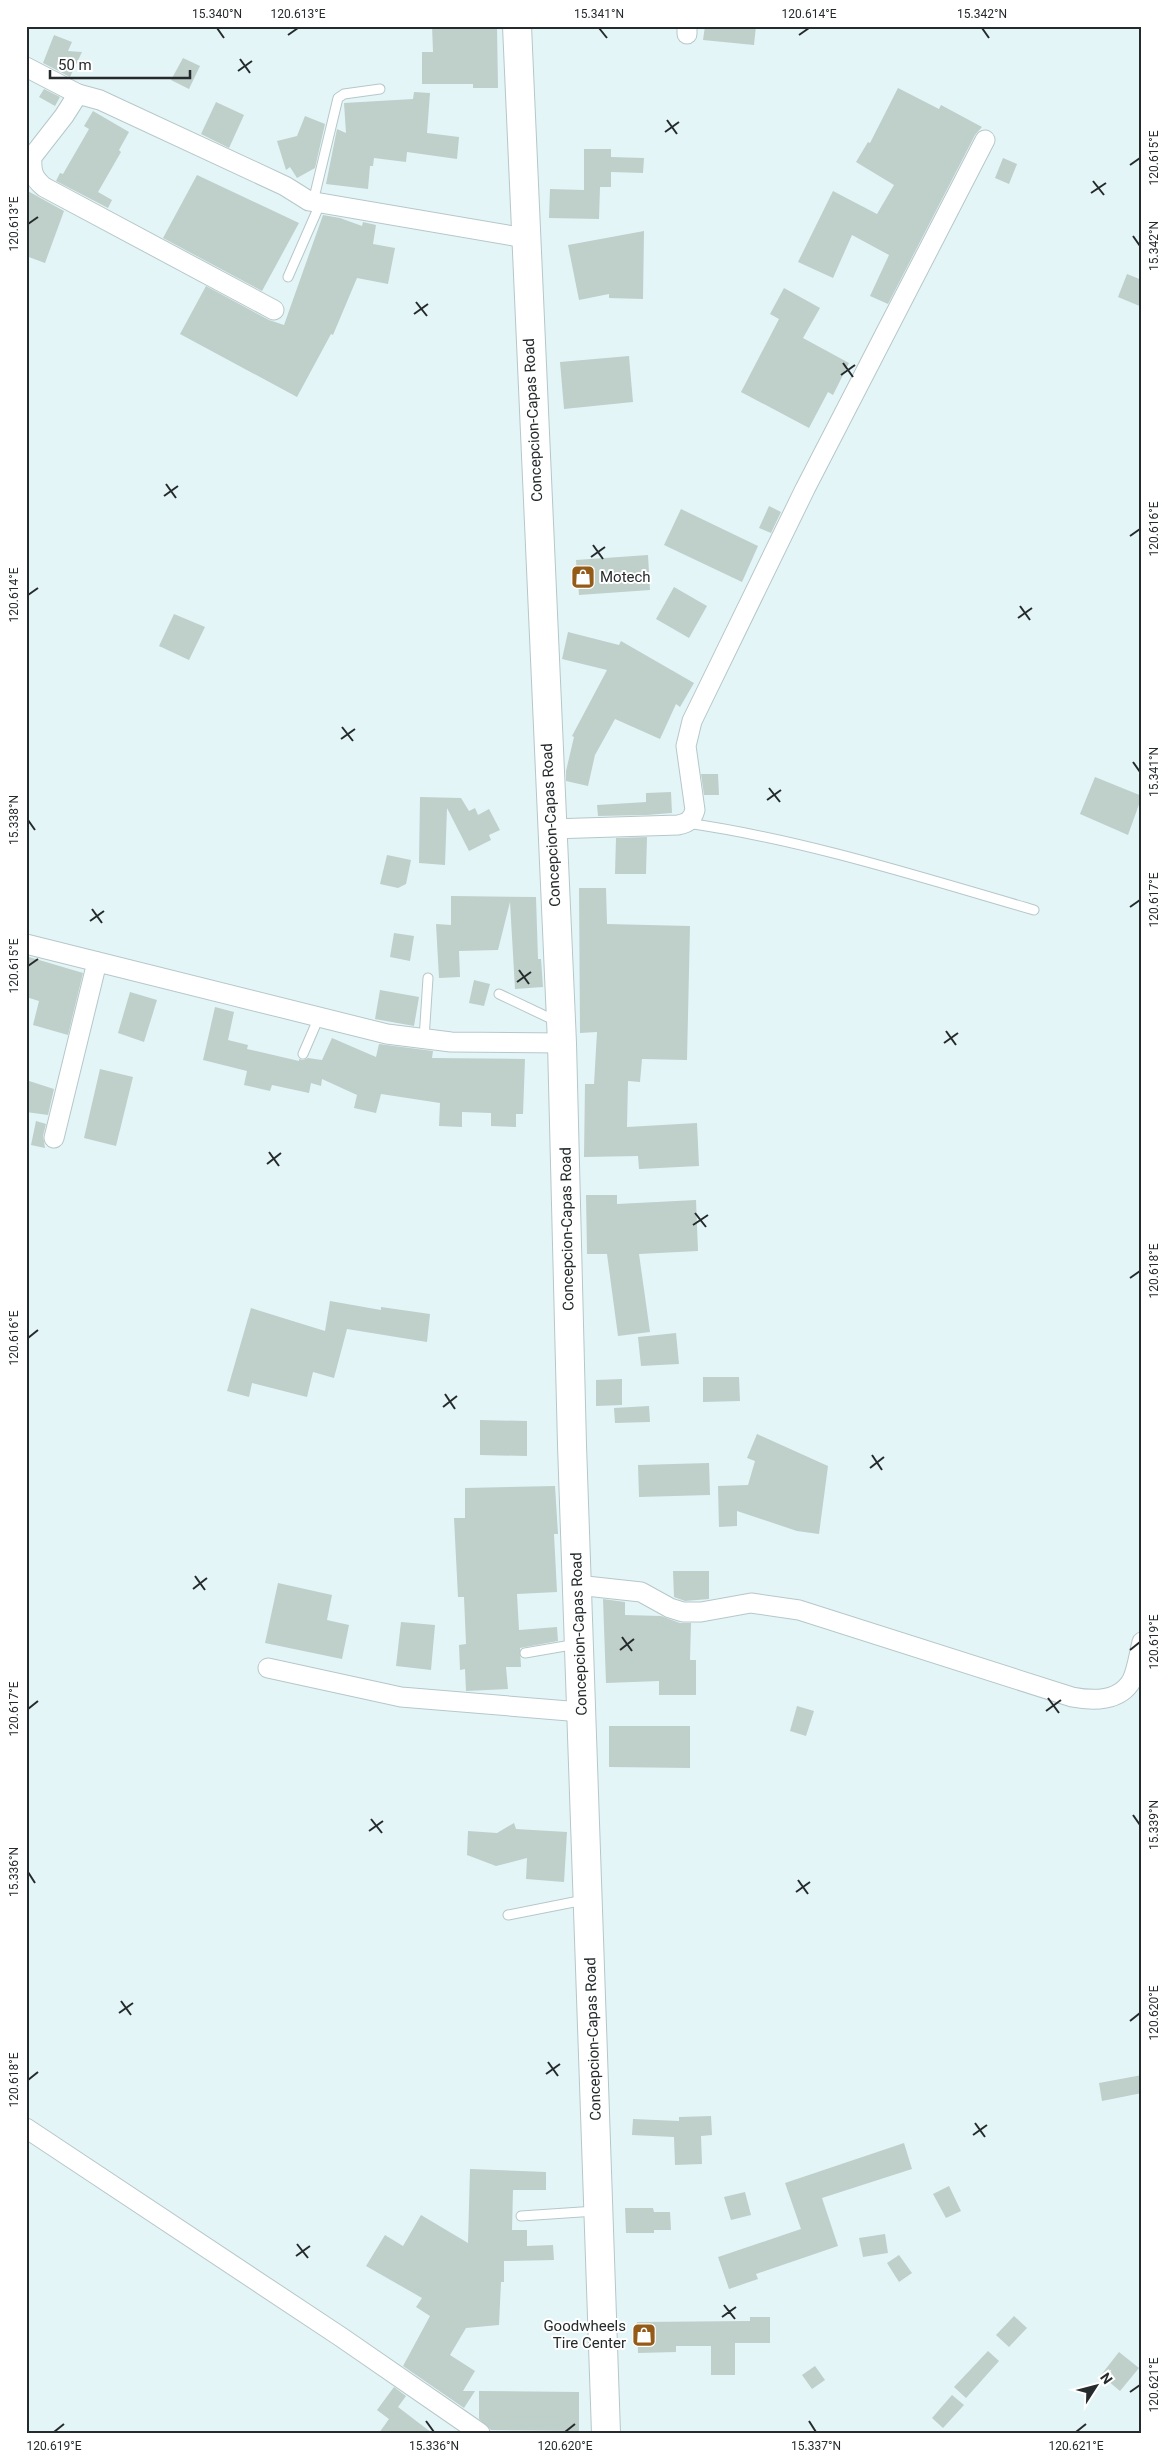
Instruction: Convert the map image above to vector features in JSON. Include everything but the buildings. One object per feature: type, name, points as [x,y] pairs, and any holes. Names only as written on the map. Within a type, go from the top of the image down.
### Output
[{"type":"main road","name":"Concepcion-Capas Road","points":[[517,26],[551,829],[562,1033],[577,1585],[606,2433]]},
{"type":"street","points":[[26,67],[78,94],[100,100],[285,186],[317,203],[525,238]]},
{"type":"street","points":[[78,94],[64,116],[32,157],[33,174],[37,181],[44,187],[274,310]]},
{"type":"street","points":[[551,829],[678,826],[693,818],[695,810],[686,746],[692,722],[805,489],[985,140]]},
{"type":"street","points":[[26,944],[387,1034],[424,1040],[495,1043],[562,1033]]},
{"type":"street","points":[[54,1138],[97,962]]},
{"type":"street","points":[[577,1585],[641,1592],[670,1608],[683,1612],[701,1612],[751,1603],[799,1610],[1072,1697],[1088,1700],[1112,1697],[1127,1686],[1132,1680],[1142,1642]]},
{"type":"street","points":[[268,1668],[401,1697],[581,1712]]},
{"type":"street","points":[[26,2128],[341,2337],[480,2433]]},
{"type":"lane","points":[[288,277],[317,203],[338,98],[344,94],[380,89]]},
{"type":"lane","points":[[686,823],[731,830],[897,870],[1034,910]]},
{"type":"lane","points":[[424,1040],[428,978]]},
{"type":"lane","points":[[499,994],[562,1033]]},
{"type":"lane","points":[[304,1054],[319,1017]]},
{"type":"lane","points":[[525,1653],[579,1644]]},
{"type":"lane","points":[[508,1915],[588,1899]]},
{"type":"lane","points":[[521,2216],[599,2211]]},
{"type":"place","name":"Motech","points":[[583,577]]},
{"type":"place","name":"Goodwheels Tire Center","points":[[644,2335]]}]
